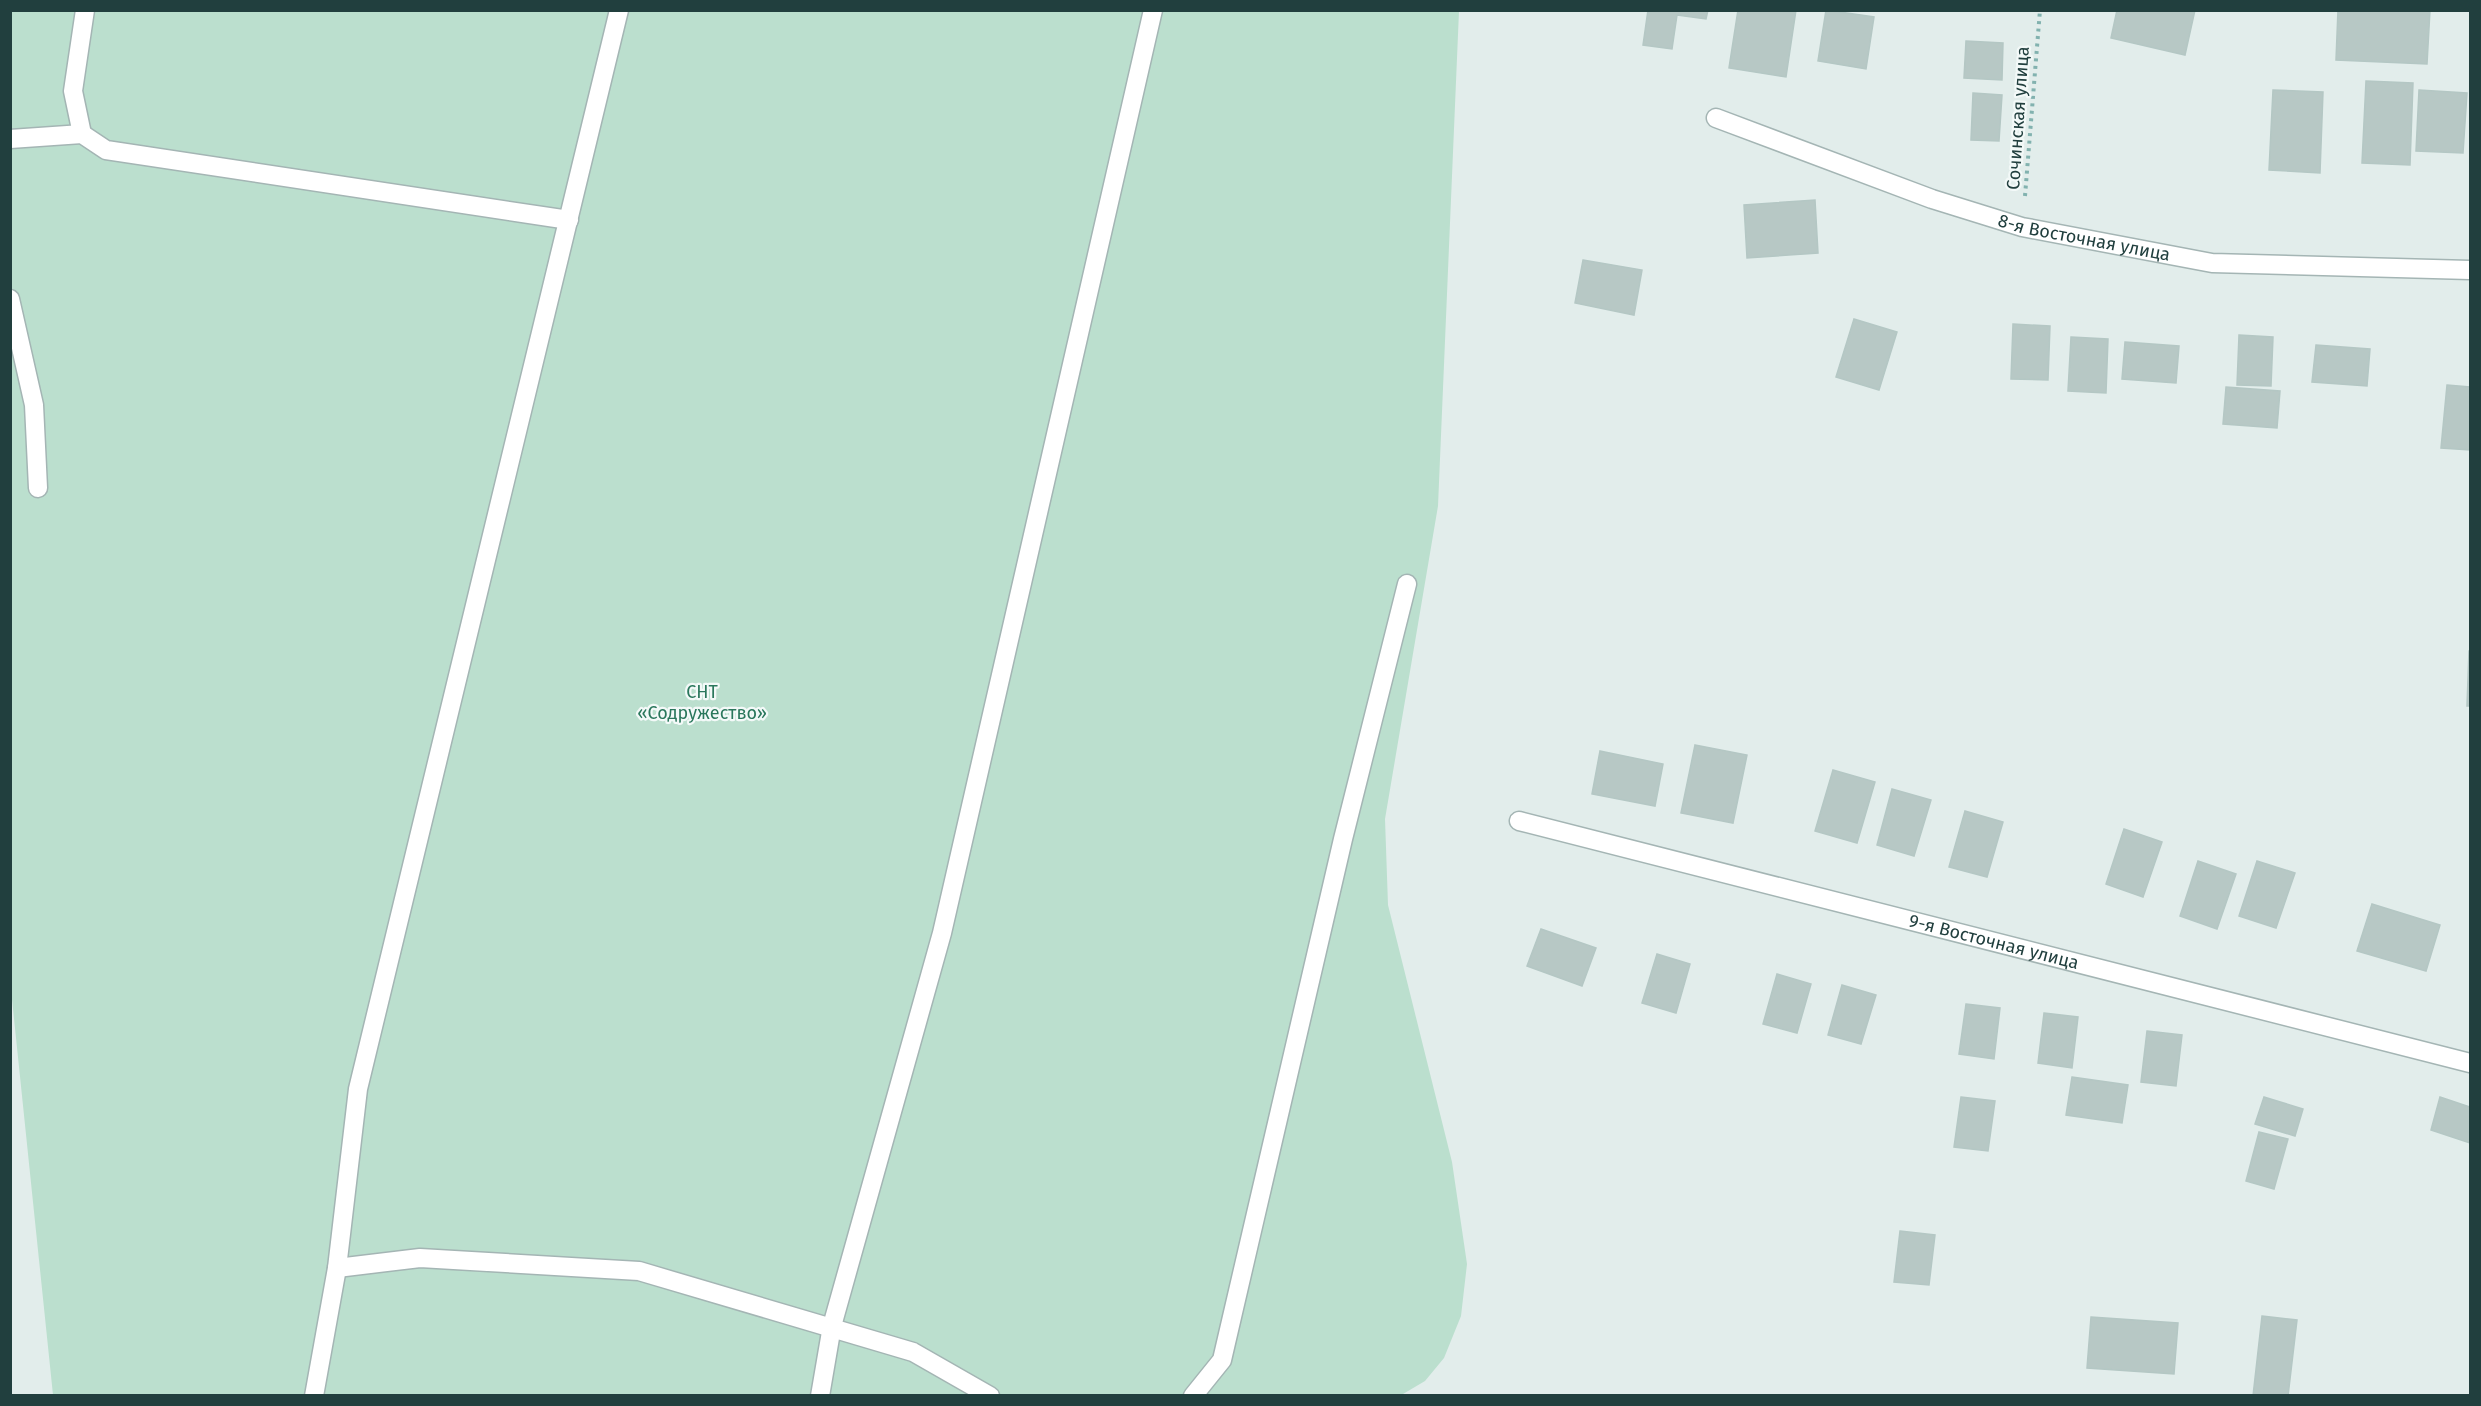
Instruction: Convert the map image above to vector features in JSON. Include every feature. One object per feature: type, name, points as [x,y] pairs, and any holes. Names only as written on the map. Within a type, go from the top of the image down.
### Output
[{"type":"street","points":[[82,134],[73,91],[85,10]]},
{"type":"street","points":[[314,1395],[337,1268],[358,1089],[619,10]]},
{"type":"street","points":[[820,1395],[832,1326],[942,933],[1153,10]]},
{"type":"street","name":"8-я Восточная улица","points":[[1716,118],[1932,199],[2022,227],[2212,263],[2470,270]]},
{"type":"street","points":[[10,140],[82,134],[106,150],[569,220]]},
{"type":"street","points":[[10,299],[34,405],[38,488]]},
{"type":"street","points":[[1193,1395],[1222,1360],[1343,839],[1407,584]]},
{"type":"street","name":"9-я Восточная улица","points":[[1519,821],[2470,1063]]},
{"type":"street","points":[[337,1268],[420,1258],[639,1271],[914,1352],[990,1395]]},
{"type":"path","name":"Сочинская улица","points":[[2022,227],[2040,10]]},
{"type":"green space","name":"СНТ «Содружество»","points":[[10,11],[1459,11],[1438,506],[1385,819],[1388,905],[1452,1162],[1467,1264],[1461,1316],[1444,1358],[1425,1381],[1403,1394],[1388,1396],[53,1395],[10,980]]},
{"type":"building","points":[[1648,10],[1708,10],[1706,19],[1677,15],[1672,49],[1643,45]]},
{"type":"building","points":[[1738,10],[1796,10],[1786,77],[1729,68]]},
{"type":"building","points":[[1826,10],[1874,17],[1866,69],[1818,61]]},
{"type":"building","points":[[2117,10],[2195,10],[2185,55],[2111,38]]},
{"type":"building","points":[[2338,10],[2430,10],[2427,64],[2336,60]]},
{"type":"building","points":[[1966,41],[2003,43],[2002,80],[1964,78]]},
{"type":"building","points":[[2366,81],[2413,83],[2410,165],[2362,163]]},
{"type":"building","points":[[2273,90],[2323,92],[2320,173],[2269,170]]},
{"type":"building","points":[[2419,90],[2467,93],[2463,153],[2416,151]]},
{"type":"building","points":[[1973,93],[2002,95],[1999,141],[1971,140]]},
{"type":"building","points":[[1815,200],[1818,253],[1747,258],[1744,205]]},
{"type":"building","points":[[1583,260],[1642,270],[1634,315],[1575,303]]},
{"type":"building","points":[[1854,319],[1897,332],[1879,390],[1836,377]]},
{"type":"building","points":[[2013,324],[2050,326],[2048,380],[2011,379]]},
{"type":"building","points":[[2239,335],[2273,337],[2271,386],[2237,385]]},
{"type":"building","points":[[2071,337],[2108,339],[2106,393],[2068,391]]},
{"type":"building","points":[[2125,342],[2179,346],[2176,383],[2122,379]]},
{"type":"building","points":[[2316,345],[2370,349],[2367,386],[2312,382]]},
{"type":"building","points":[[2447,385],[2470,387],[2470,450],[2441,448]]},
{"type":"building","points":[[2226,387],[2280,391],[2277,428],[2223,424]]},
{"type":"building","points":[[2469,651],[2470,706],[2467,706]]},
{"type":"building","points":[[1695,745],[1747,755],[1733,823],[1681,813]]},
{"type":"building","points":[[1600,751],[1663,764],[1655,806],[1592,794]]},
{"type":"building","points":[[1833,770],[1875,782],[1857,843],[1815,831]]},
{"type":"building","points":[[1892,789],[1931,800],[1914,856],[1877,845]]},
{"type":"building","points":[[1965,811],[2003,822],[1987,877],[1949,867]]},
{"type":"building","points":[[2124,829],[2162,842],[2143,897],[2106,884]]},
{"type":"building","points":[[2198,861],[2236,874],[2217,929],[2180,916]]},
{"type":"building","points":[[2257,861],[2295,873],[2276,928],[2239,916]]},
{"type":"building","points":[[2372,904],[2440,925],[2426,971],[2357,951]]},
{"type":"building","points":[[1541,929],[1596,948],[1582,986],[1527,966]]},
{"type":"building","points":[[1657,954],[1690,964],[1676,1013],[1642,1003]]},
{"type":"building","points":[[1777,974],[1811,984],[1797,1033],[1763,1024]]},
{"type":"building","points":[[1842,985],[1876,995],[1861,1044],[1828,1035]]},
{"type":"building","points":[[1966,1004],[2000,1008],[1994,1059],[1959,1054]]},
{"type":"building","points":[[2044,1013],[2078,1017],[2072,1068],[2038,1063]]},
{"type":"building","points":[[2147,1031],[2182,1035],[2176,1086],[2141,1082]]},
{"type":"building","points":[[2072,1077],[2128,1085],[2122,1123],[2066,1115]]},
{"type":"building","points":[[1961,1097],[1995,1101],[1988,1151],[1954,1147]]},
{"type":"building","points":[[2264,1097],[2303,1109],[2295,1136],[2255,1124]]},
{"type":"building","points":[[2440,1097],[2470,1107],[2470,1143],[2431,1130]]},
{"type":"building","points":[[2259,1132],[2288,1139],[2274,1189],[2246,1181]]},
{"type":"building","points":[[1900,1231],[1935,1235],[1929,1285],[1894,1282]]},
{"type":"building","points":[[2262,1316],[2297,1320],[2288,1396],[2253,1396]]},
{"type":"building","points":[[2091,1317],[2178,1323],[2174,1374],[2087,1368]]}]
